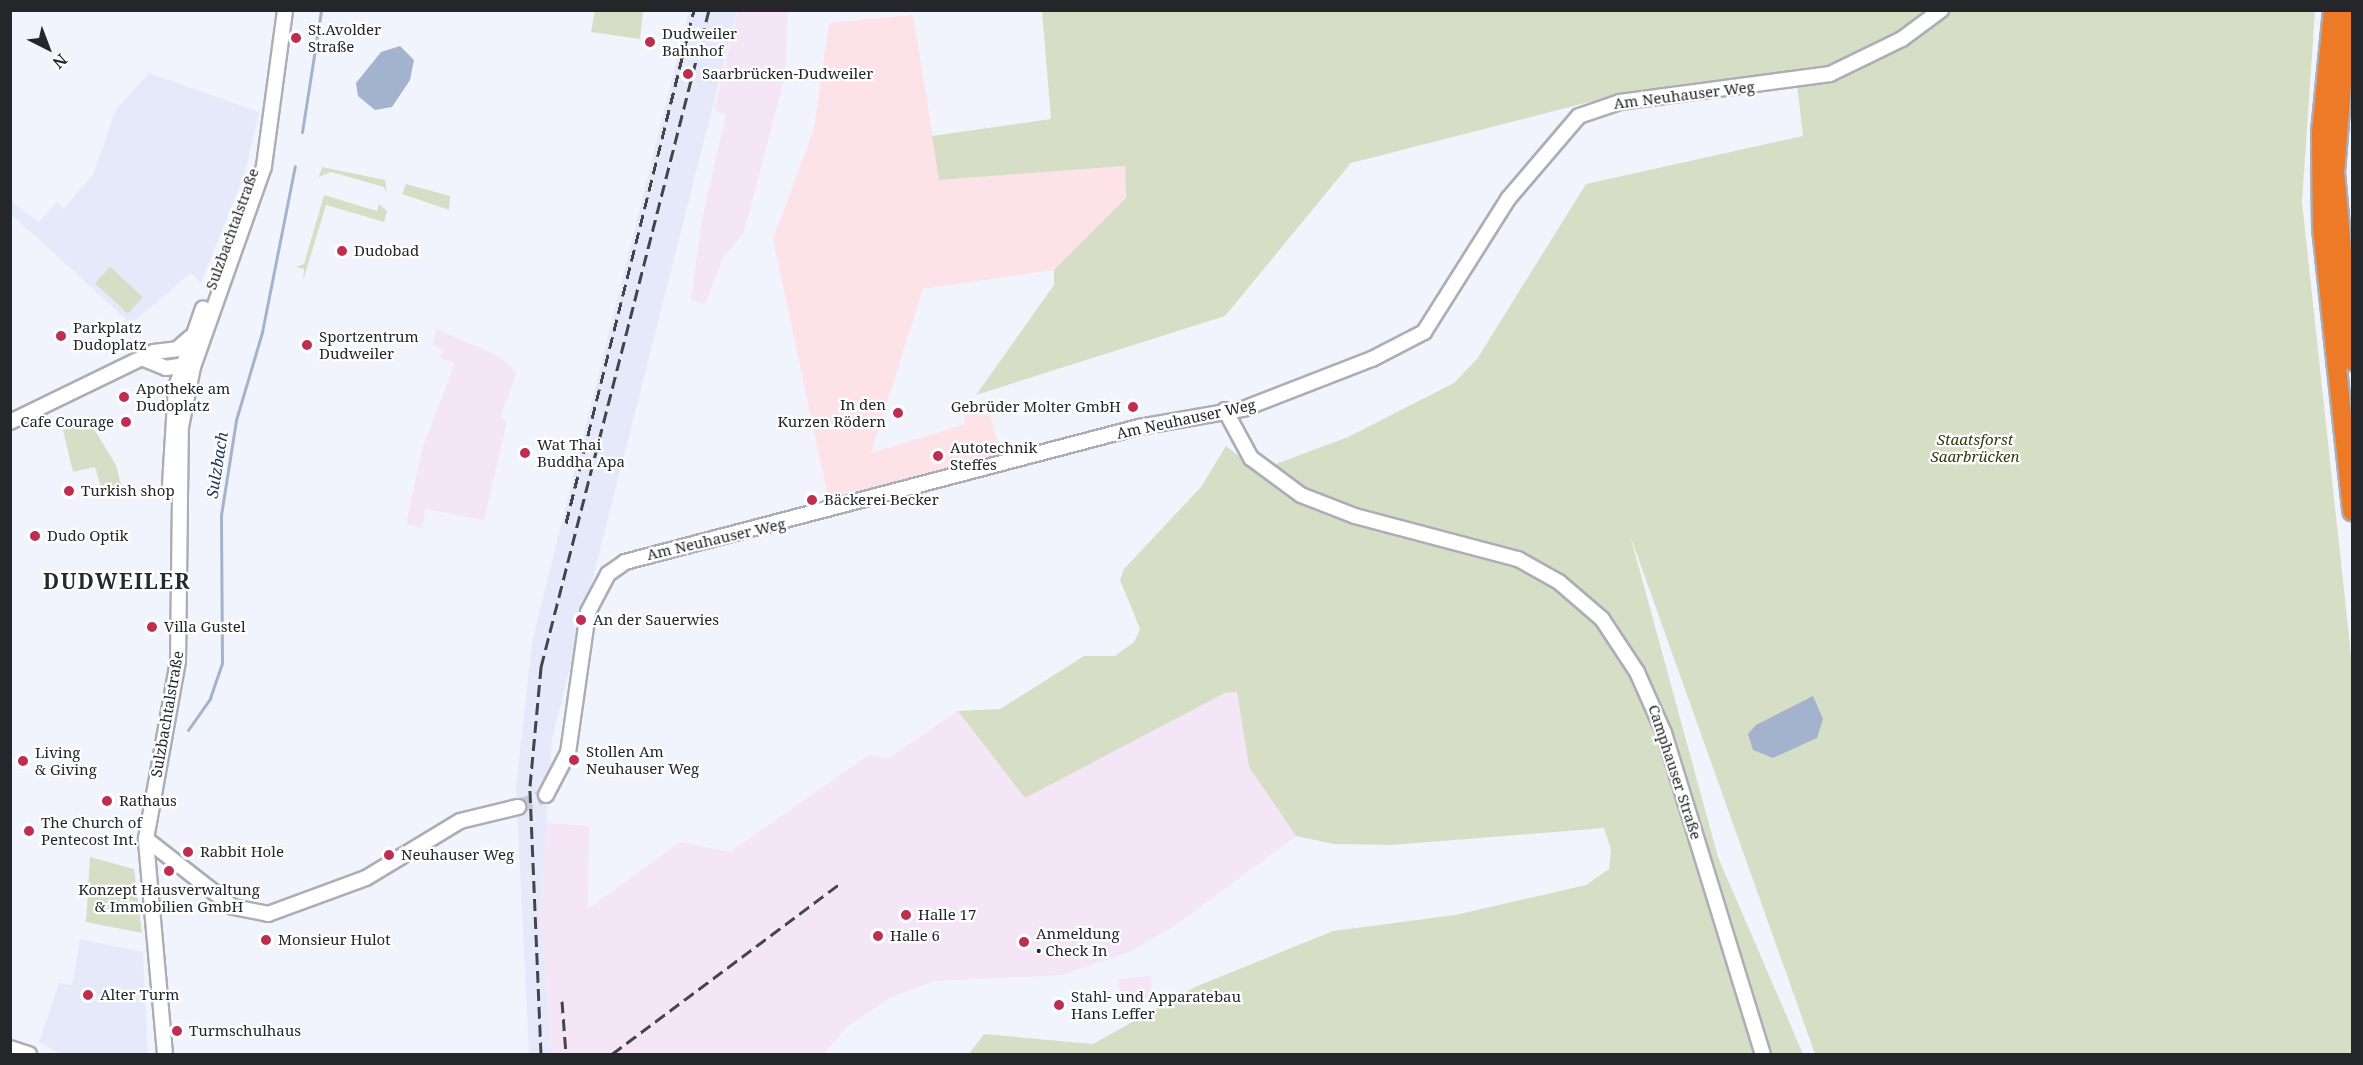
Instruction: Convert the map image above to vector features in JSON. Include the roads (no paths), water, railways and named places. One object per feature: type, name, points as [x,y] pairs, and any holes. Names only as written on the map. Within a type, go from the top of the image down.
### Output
[{"type":"highway","points":[[2333,10],[2321,133],[2322,228],[2352,511]]},
{"type":"highway","points":[[2348,10],[2335,173],[2352,361]]},
{"type":"street","name":"Sulzbachtalstraße","points":[[183,366],[260,158],[285,10]]},
{"type":"street","name":"Am Neuhauser Weg","points":[[546,795],[568,753],[588,612],[608,573],[626,562],[1006,460],[1267,402],[1424,332],[1508,199],[1589,110],[1830,74],[1902,39],[1941,10]]},
{"type":"street","name":"Sulzbachtalstraße","points":[[165,1054],[146,839],[171,700],[180,629],[178,517],[173,456],[184,387],[264,165],[260,158]]},
{"type":"street","points":[[10,422],[144,359],[169,350],[194,334]]},
{"type":"street","points":[[169,350],[183,366],[184,387]]},
{"type":"street","points":[[166,368],[183,366],[196,358]]},
{"type":"street","points":[[144,359],[166,368],[184,387]]},
{"type":"street","name":"Camphauser Straße","points":[[1226,410],[1251,458],[1300,495],[1355,516],[1518,559],[1559,582],[1602,620],[1637,672],[1664,733],[1763,1054]]},
{"type":"street","points":[[146,839],[246,913],[283,912],[338,891],[460,821],[518,807]]},
{"type":"street","points":[[10,1048],[28,1054]]},
{"type":"water","points":[[400,46],[414,60],[410,80],[392,107],[375,110],[358,96],[356,83],[381,52]]},
{"type":"water","points":[[1813,696],[1823,719],[1817,738],[1773,758],[1753,750],[1748,734],[1756,725]]},
{"type":"waterway","name":"Sulzbach","points":[[302,132],[321,10]]},
{"type":"waterway","name":"Sulzbach","points":[[188,730],[210,698],[222,663],[221,515],[236,420],[262,332],[295,166]]},
{"type":"tunnel","points":[[518,807],[546,795]]},
{"type":"railway","points":[[566,523],[694,10]]},
{"type":"railway","points":[[541,1054],[530,786],[541,667],[709,10]]},
{"type":"railway","points":[[612,1054],[842,882]]},
{"type":"railway","points":[[562,1001],[566,1054]]},
{"type":"place","name":"St.Avolder Straße","points":[[296,38]]},
{"type":"place","name":"Dudweiler Bahnhof","points":[[650,42]]},
{"type":"place","name":"Saarbrücken-Dudweiler","points":[[688,74]]},
{"type":"place","name":"Dudobad","points":[[342,251]]},
{"type":"place","name":"Parkplatz Dudoplatz","points":[[61,336]]},
{"type":"place","name":"Sportzentrum Dudweiler","points":[[307,345]]},
{"type":"place","name":"Apotheke am Dudoplatz","points":[[124,397]]},
{"type":"place","name":"Gebrüder Molter GmbH","points":[[1133,407]]},
{"type":"place","name":"In den Kurzen Rödern","points":[[898,413]]},
{"type":"place","name":"Cafe Courage","points":[[126,422]]},
{"type":"place","name":"Wat Thai Buddha Apa","points":[[525,453]]},
{"type":"place","name":"Autotechnik Steffes","points":[[938,456]]},
{"type":"place","name":"Turkish shop","points":[[69,491]]},
{"type":"place","name":"Bäckerei Becker","points":[[812,500]]},
{"type":"place","name":"Dudo Optik","points":[[35,536]]},
{"type":"place","name":"An der Sauerwies","points":[[581,620]]},
{"type":"place","name":"Villa Gustel","points":[[152,627]]},
{"type":"place","name":"Stollen Am Neuhauser Weg","points":[[574,760]]},
{"type":"place","name":"Living & Giving","points":[[23,761]]},
{"type":"place","name":"Rathaus","points":[[107,801]]},
{"type":"place","name":"The Church of Pentecost Int.","points":[[29,831]]},
{"type":"place","name":"Rabbit Hole","points":[[188,852]]},
{"type":"place","name":"Neuhauser Weg","points":[[389,855]]},
{"type":"place","name":"Konzept Hausverwaltung & Immobilien GmbH","points":[[169,871]]},
{"type":"place","name":"Halle 17","points":[[906,915]]},
{"type":"place","name":"Halle 6","points":[[878,936]]},
{"type":"place","name":"Monsieur Hulot","points":[[266,940]]},
{"type":"place","name":"Anmeldung • Check In","points":[[1024,942]]},
{"type":"place","name":"Alter Turm","points":[[88,995]]},
{"type":"place","name":"Stahl- und Apparatebau Hans Leffer","points":[[1059,1005]]},
{"type":"place","name":"Turmschulhaus","points":[[177,1031]]},
{"type":"district","name":"DUDWEILER","points":[[117,581]]},
{"type":"park label","name":"Staatsforst Saarbrücken","points":[[1975,448]]}]
